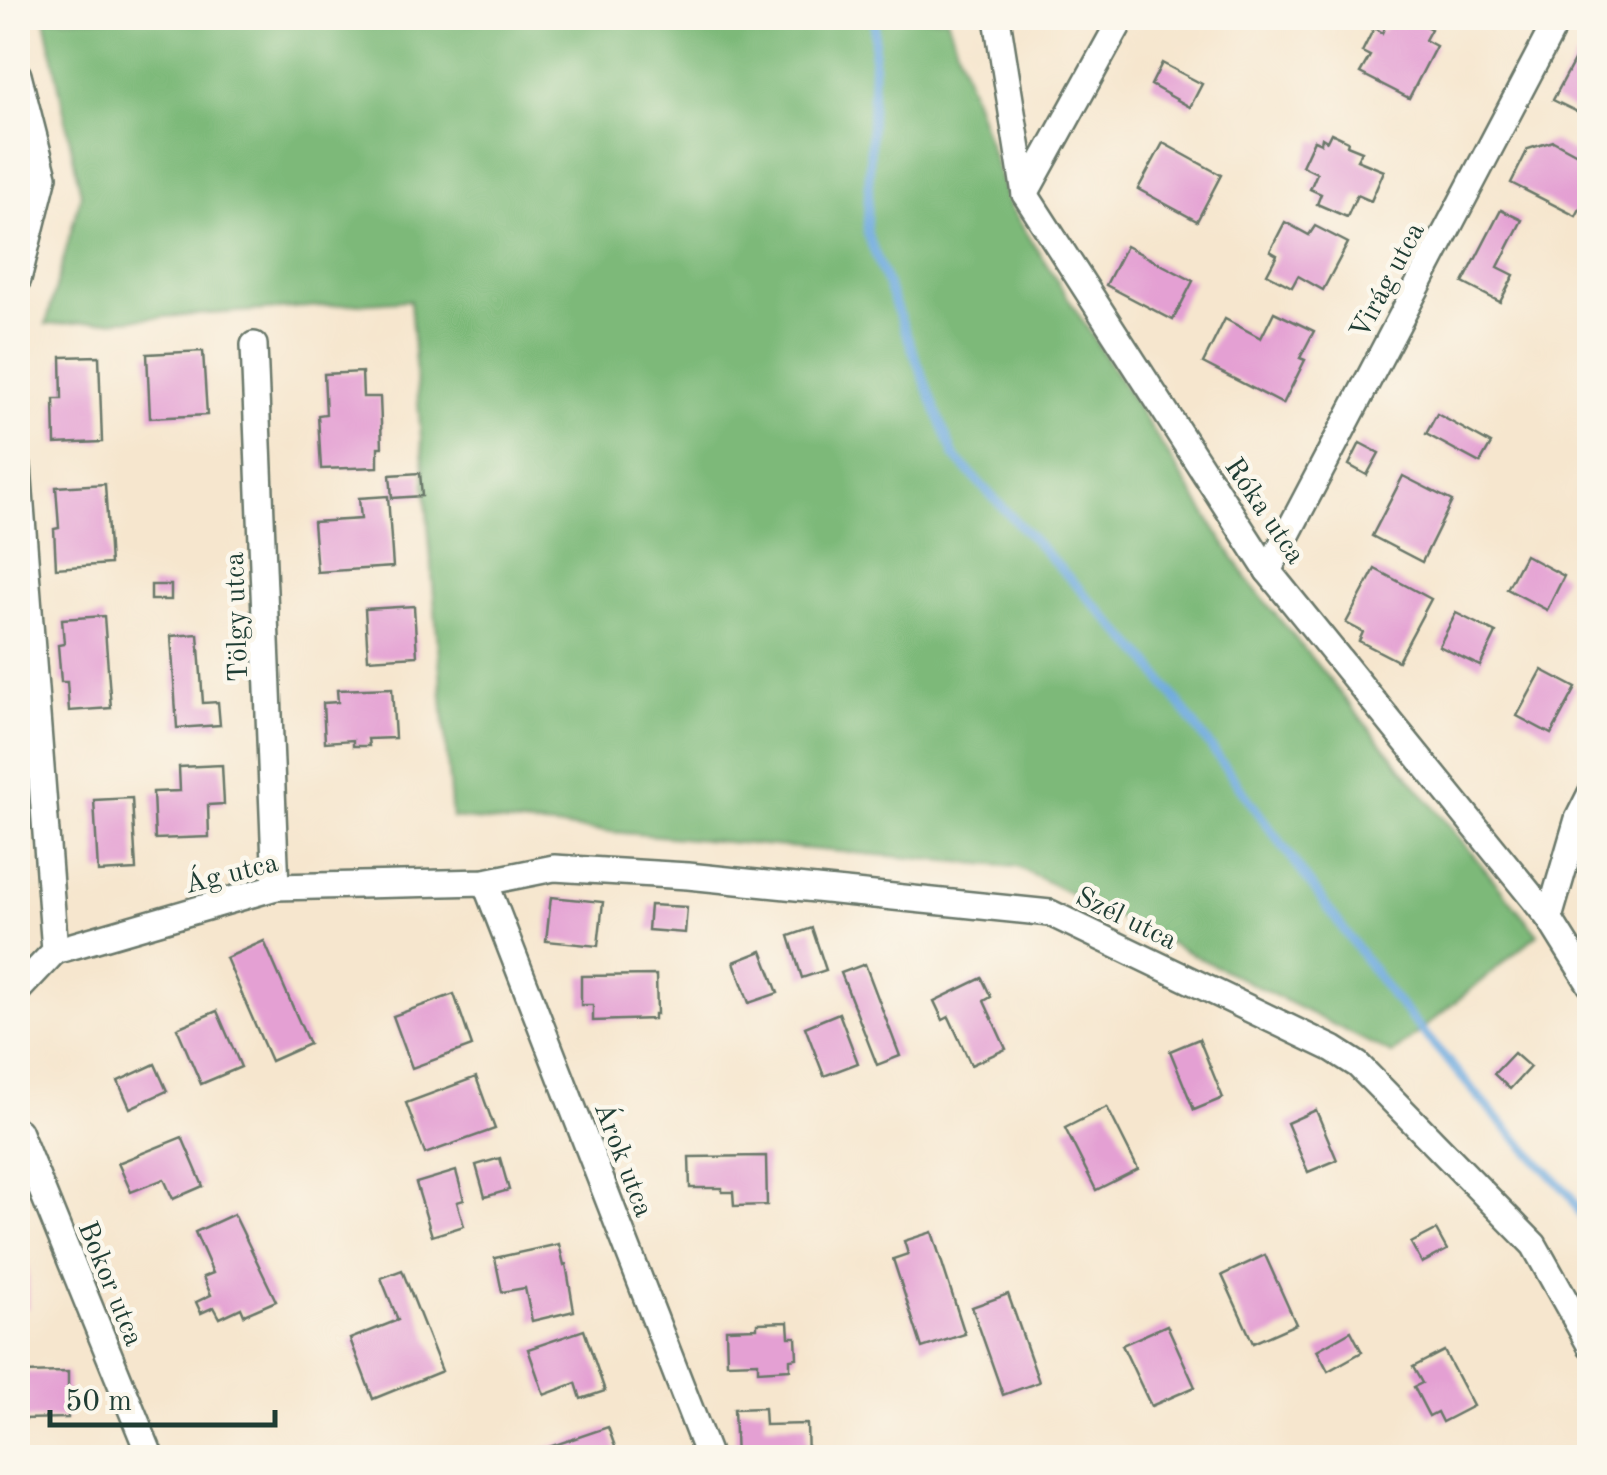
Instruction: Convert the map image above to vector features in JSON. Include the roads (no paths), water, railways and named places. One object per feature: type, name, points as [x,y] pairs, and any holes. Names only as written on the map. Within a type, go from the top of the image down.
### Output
[{"type":"street","name":"Róka utca","points":[[997,18],[1025,194],[1268,571],[1549,918],[1590,984]]},
{"type":"street","points":[[1025,194],[1122,18]]},
{"type":"street","name":"Virág utca","points":[[1268,571],[1558,18]]},
{"type":"street","points":[[18,75],[44,176],[18,279]]},
{"type":"street","name":"Tölgy utca","points":[[254,346],[276,887]]},
{"type":"street","points":[[18,466],[55,951],[18,990]]},
{"type":"street","points":[[1549,918],[1578,819],[1590,796]]},
{"type":"street","name":"Szél utca","points":[[485,882],[554,868],[688,876],[1050,913],[1358,1065],[1534,1246],[1590,1346]]},
{"type":"street","name":"Ág utca","points":[[55,951],[276,887],[485,882]]},
{"type":"street","name":"Árok utca","points":[[485,882],[709,1458]]},
{"type":"street","name":"Bokor utca","points":[[18,1131],[151,1458]]},
{"type":"waterway","points":[[872,18],[875,24],[867,233],[954,456],[1148,661],[1392,996],[1496,1117],[1570,1195],[1590,1231]]}]
